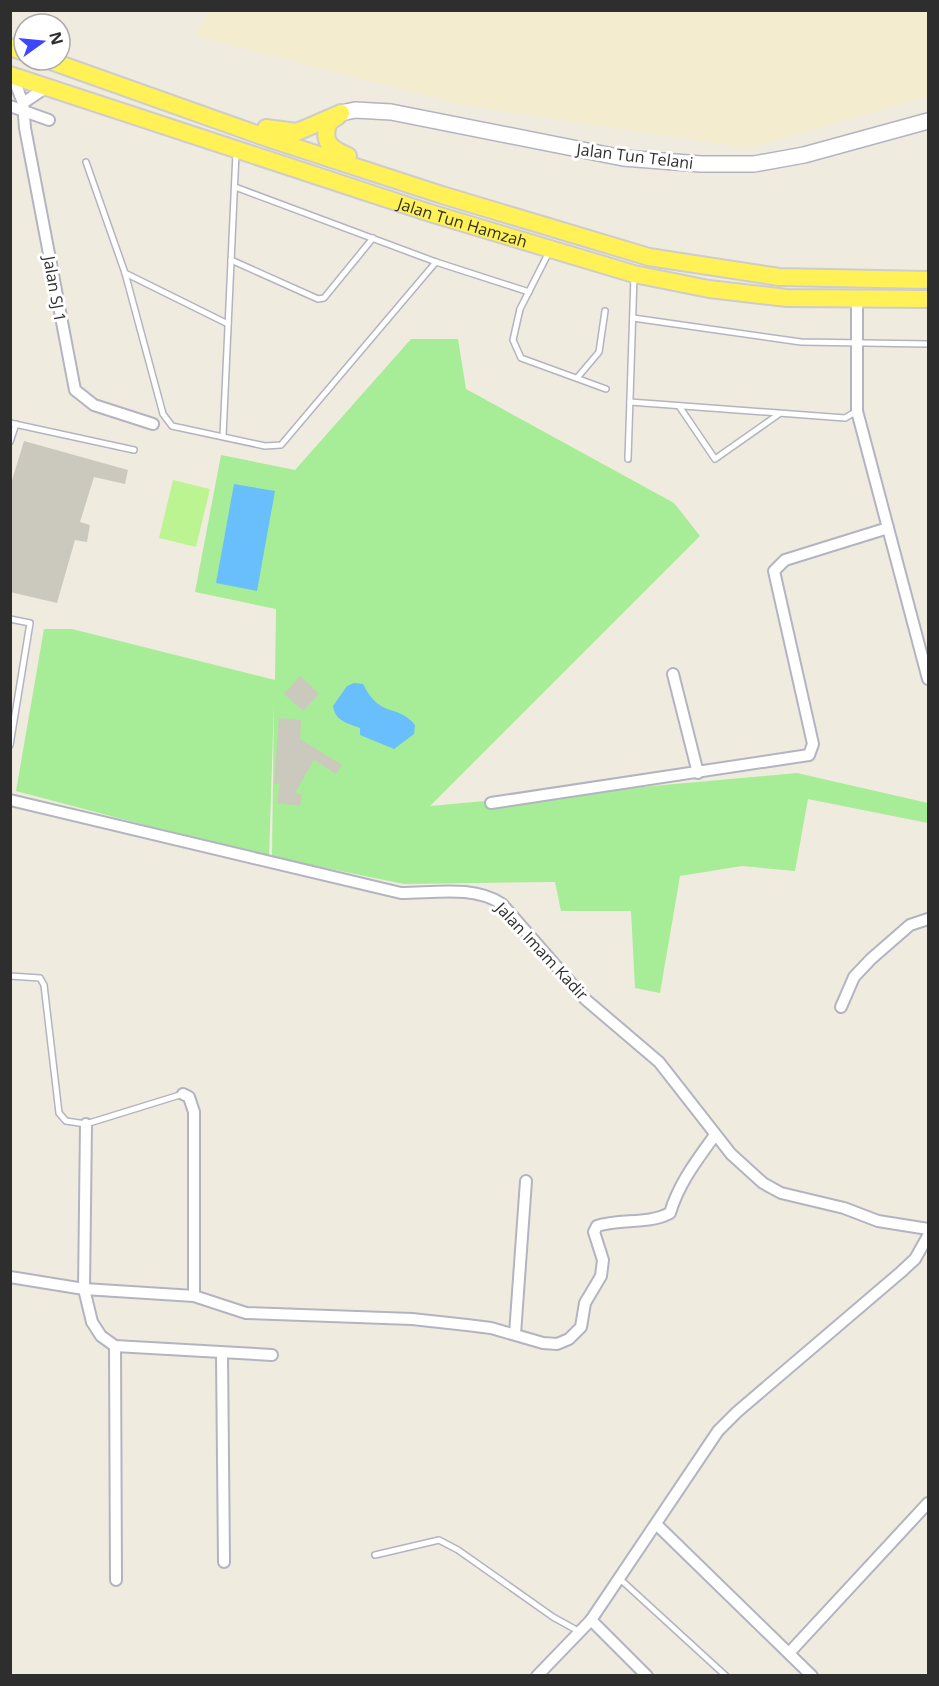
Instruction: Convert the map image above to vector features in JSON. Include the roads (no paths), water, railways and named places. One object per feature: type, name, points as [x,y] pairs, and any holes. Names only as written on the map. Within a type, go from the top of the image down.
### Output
[{"type":"main road","name":"Jalan Tun Hamzah","points":[[72,68],[175,103],[273,140],[442,195],[621,249],[679,263],[780,277],[928,280]]},
{"type":"main road","name":"Jalan Tun Hamzah","points":[[11,75],[549,250],[634,274],[709,289],[787,298],[928,299]]},
{"type":"main road","points":[[175,103],[285,132],[297,132],[341,113]]},
{"type":"main road","points":[[341,113],[329,122],[325,131],[329,146],[442,195]]},
{"type":"street","name":"Jalan SJ 1","points":[[11,75],[23,107],[75,390],[94,405],[153,424]]},
{"type":"street","points":[[23,107],[47,87]]},
{"type":"street","points":[[10,106],[23,107],[49,120]]},
{"type":"street","name":"Jalan Tun Telani","points":[[341,113],[355,110],[391,111],[623,158],[701,164],[754,164],[804,155],[928,121]]},
{"type":"street","points":[[857,299],[857,411],[928,678]]},
{"type":"street","points":[[491,802],[698,773],[810,754],[813,744],[774,571],[785,560],[888,528]]},
{"type":"street","points":[[673,674],[698,773]]},
{"type":"street","name":"Jalan Imam Kadir","points":[[10,800],[401,893],[466,892],[491,897],[502,904],[585,999],[658,1062],[715,1135],[748,1169],[781,1193],[844,1208],[878,1221],[928,1229]]},
{"type":"street","points":[[841,1007],[854,977],[871,959],[910,925],[928,919]]},
{"type":"street","points":[[183,1094],[189,1097],[194,1112],[194,1296]]},
{"type":"street","points":[[86,1124],[84,1289],[92,1322],[100,1336],[115,1346],[222,1354],[272,1355]]},
{"type":"street","points":[[10,1277],[84,1289],[194,1296],[246,1312],[412,1320],[491,1328],[543,1343],[557,1344],[569,1339],[581,1327],[585,1304],[601,1276],[603,1260],[594,1232],[597,1226],[610,1222],[660,1218],[670,1213],[675,1197],[690,1168],[715,1135]]},
{"type":"street","points":[[515,1334],[526,1181]]},
{"type":"street","points":[[537,1676],[591,1620],[718,1431],[745,1405],[915,1259],[928,1236]]},
{"type":"street","points":[[115,1346],[116,1580]]},
{"type":"street","points":[[222,1354],[224,1562]]},
{"type":"street","points":[[789,1653],[928,1503]]},
{"type":"street","points":[[657,1525],[812,1676]]},
{"type":"street","points":[[591,1620],[647,1676]]},
{"type":"lane","points":[[223,436],[236,150]]},
{"type":"lane","points":[[86,162],[125,273],[166,421],[172,426],[265,447],[281,445],[288,440],[436,262]]},
{"type":"lane","points":[[235,188],[436,262],[529,292]]},
{"type":"lane","points":[[231,260],[318,299],[324,298],[372,238]]},
{"type":"lane","points":[[549,250],[520,309],[513,340],[521,358],[606,389]]},
{"type":"lane","points":[[125,273],[228,324]]},
{"type":"lane","points":[[628,459],[634,274]]},
{"type":"lane","points":[[577,378],[599,352],[605,311]]},
{"type":"lane","points":[[633,318],[801,342],[928,344]]},
{"type":"lane","points":[[630,402],[845,418],[857,411]]},
{"type":"lane","points":[[679,406],[715,459],[779,414]]},
{"type":"lane","points":[[10,442],[13,424],[134,450]]},
{"type":"lane","points":[[10,619],[30,623],[10,744]]},
{"type":"lane","points":[[10,976],[34,976],[40,978],[44,985],[59,1113],[66,1122],[86,1124],[183,1094]]},
{"type":"lane","points":[[375,1556],[439,1540],[458,1550],[553,1617],[580,1632]]},
{"type":"lane","points":[[620,1579],[726,1676]]},
{"type":"water","points":[[234,484],[275,491],[257,591],[216,583]]},
{"type":"water","points":[[354,683],[363,684],[376,702],[383,707],[409,718],[415,725],[414,734],[394,749],[360,735],[360,728],[339,718],[333,706],[347,686]]}]
